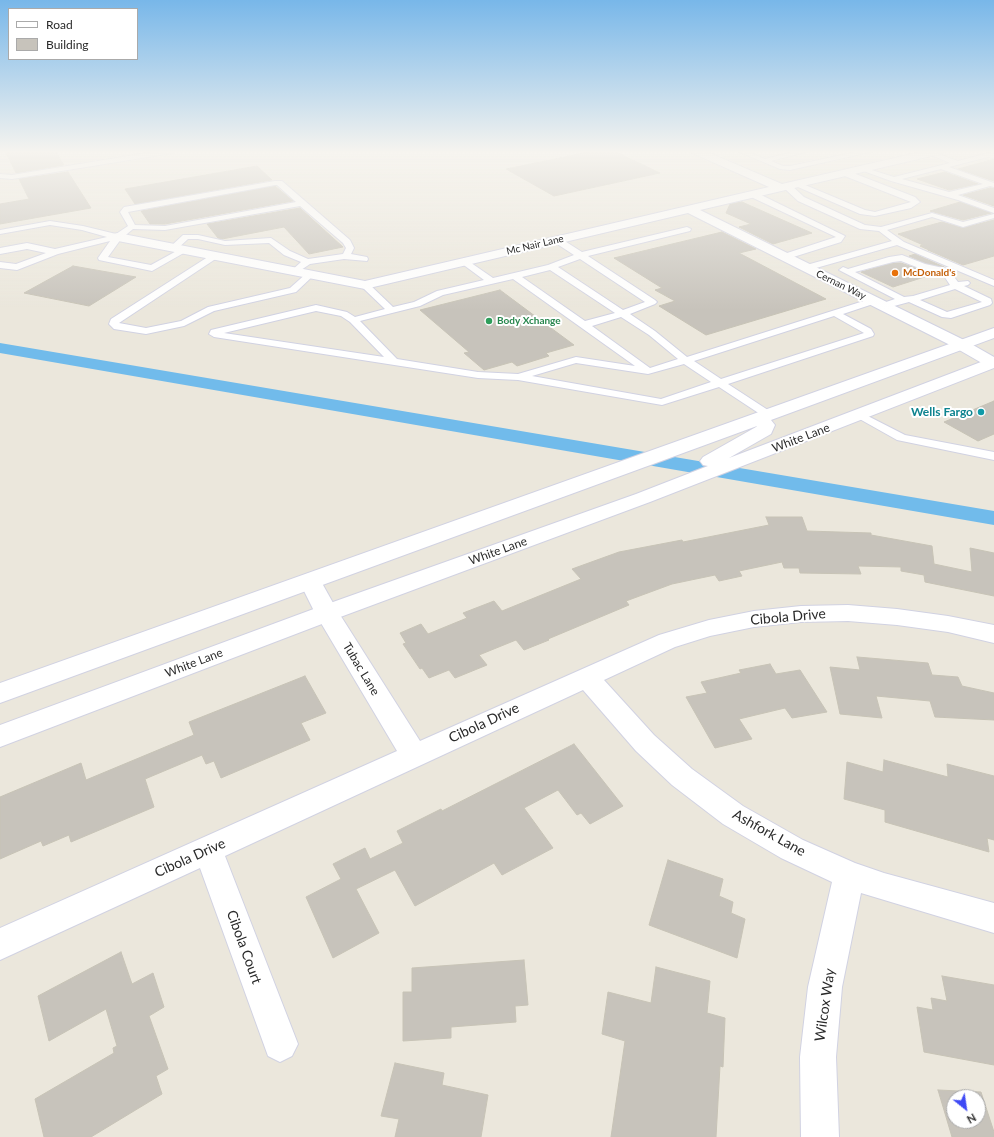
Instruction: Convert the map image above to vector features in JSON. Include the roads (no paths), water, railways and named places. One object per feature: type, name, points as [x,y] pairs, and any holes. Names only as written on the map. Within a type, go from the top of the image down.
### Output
[{"type":"street","name":"Mc Nair Lane","points":[[365,285],[709,204]]},
{"type":"street","name":"Cernan Way","points":[[688,209],[960,344],[994,363]]},
{"type":"street","points":[[118,237],[181,245],[214,256],[295,271],[309,268],[365,285]]},
{"type":"street","points":[[0,693],[960,344],[994,333]]},
{"type":"street","name":"White Lane","points":[[0,736],[328,613],[643,498],[994,363]]},
{"type":"street","points":[[643,498],[765,430],[766,425],[763,416]]},
{"type":"street","name":"Tubac Lane","points":[[310,581],[414,755]]},
{"type":"street","name":"Cibola Drive","points":[[0,944],[667,641],[710,628],[754,618],[801,614],[848,613],[897,617],[948,624],[994,634]]},
{"type":"street","name":"Ashfork Lane","points":[[587,677],[645,743],[682,777],[733,815],[792,849],[849,874],[884,887],[994,918]]},
{"type":"street","name":"Cibola Court","points":[[208,849],[280,1044]]},
{"type":"street","name":"Wilcox Way","points":[[820,1137],[818,1057],[825,987],[849,874]]},
{"type":"lane","points":[[131,227],[132,226],[124,212],[127,209],[155,204]]},
{"type":"lane","points":[[296,204],[158,229],[131,227],[118,237],[102,258],[152,268],[181,245],[198,237],[225,243],[271,240],[309,268]]},
{"type":"lane","points":[[303,204],[348,242],[350,248],[346,256]]},
{"type":"lane","points":[[773,204],[841,236],[838,240],[784,257]]},
{"type":"lane","points":[[812,204],[864,227],[881,229],[932,215],[963,225],[993,216]]},
{"type":"lane","points":[[840,204],[863,212],[875,214],[912,204]]},
{"type":"lane","points":[[967,204],[993,216]]},
{"type":"lane","points":[[0,232],[50,223],[83,228],[118,237]]},
{"type":"lane","points":[[181,245],[188,230],[194,223]]},
{"type":"lane","points":[[353,320],[420,303],[440,293],[551,267],[582,255],[687,229]]},
{"type":"lane","points":[[881,229],[899,242],[994,283]]},
{"type":"lane","points":[[0,265],[17,267],[55,252],[118,237]]},
{"type":"lane","points":[[557,240],[652,302],[622,314],[583,324]]},
{"type":"lane","points":[[806,268],[899,242]]},
{"type":"lane","points":[[0,251],[27,246],[55,252]]},
{"type":"lane","points":[[214,256],[114,321],[114,324],[117,327],[146,331],[177,324],[201,315],[211,309],[293,290],[309,268],[346,256],[364,259]]},
{"type":"lane","points":[[826,262],[847,272],[907,299],[945,315],[951,315],[987,303],[988,301],[956,286],[945,271],[922,266],[902,258],[892,259],[847,272]]},
{"type":"lane","points":[[464,262],[491,281]]},
{"type":"lane","points":[[551,267],[652,333],[686,360],[720,383],[763,416]]},
{"type":"lane","points":[[515,276],[648,370]]},
{"type":"lane","points":[[518,377],[576,360],[655,370],[835,313],[907,299],[981,278]]},
{"type":"lane","points":[[365,285],[392,311]]},
{"type":"lane","points":[[394,362],[353,320],[344,314],[316,308],[214,332],[216,336],[478,375],[518,377],[662,402],[869,334],[868,330],[835,313]]},
{"type":"lane","points":[[860,415],[901,438],[994,456]]},
{"type":"waterway","points":[[0,348],[994,518]]},
{"type":"place","name":"McDonald's","points":[[895,273]]},
{"type":"place","name":"Body Xchange","points":[[489,321]]},
{"type":"place","name":"Wells Fargo","points":[[981,412]]}]
